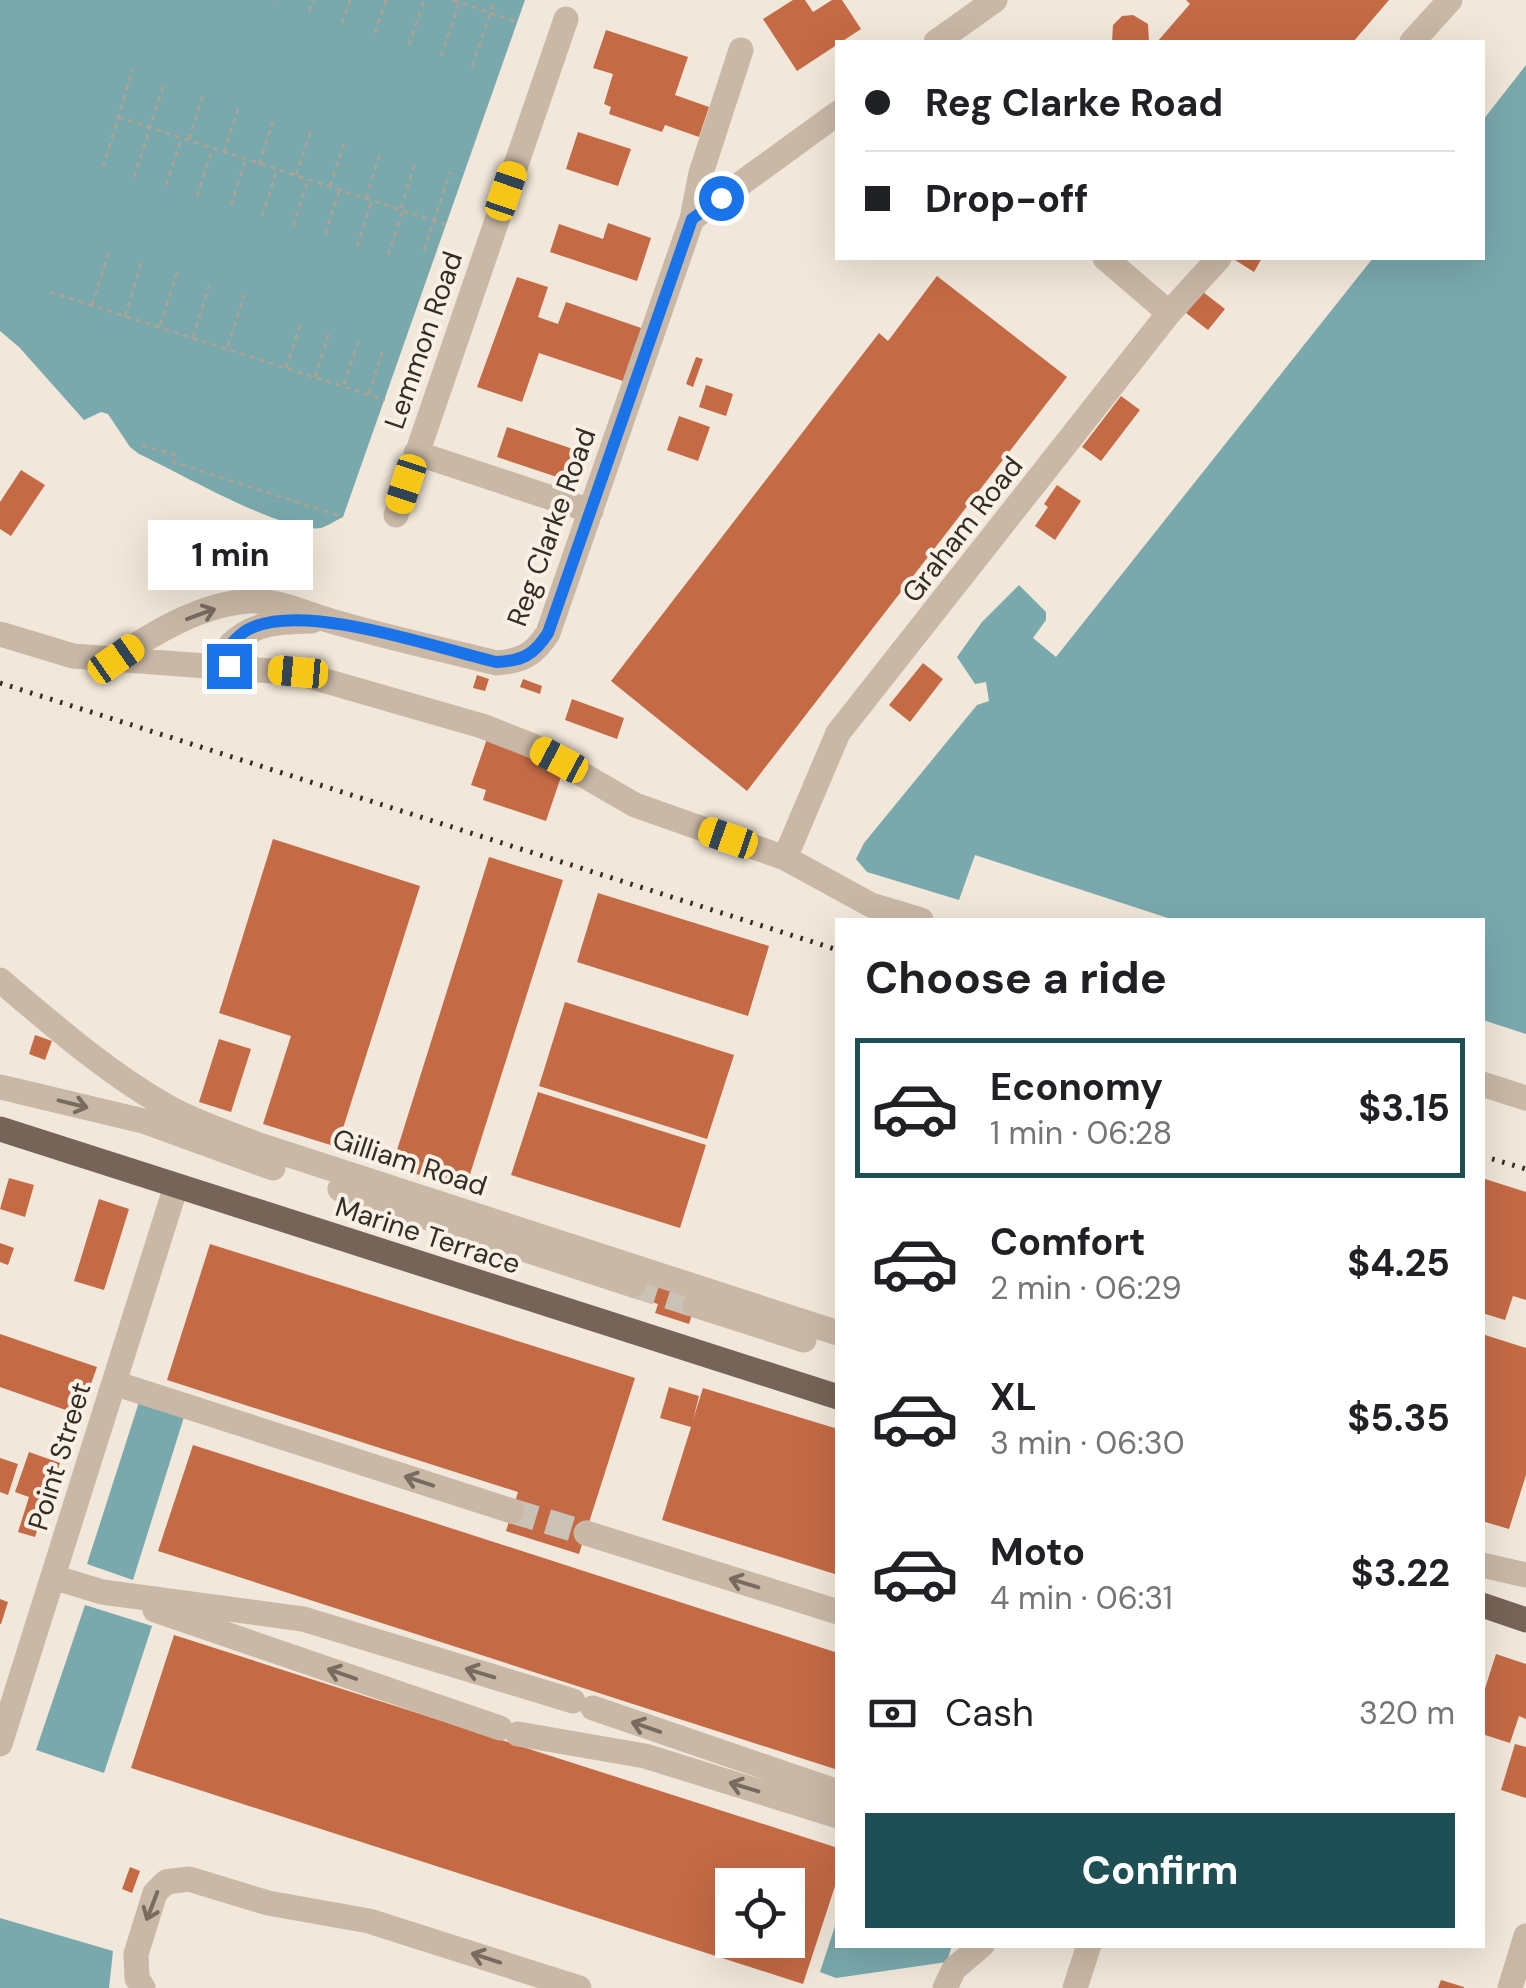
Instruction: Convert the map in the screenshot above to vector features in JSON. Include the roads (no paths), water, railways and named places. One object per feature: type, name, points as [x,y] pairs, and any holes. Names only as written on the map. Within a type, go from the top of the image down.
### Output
[{"type":"main road","name":"Marine Terrace","points":[[0,1128],[835,1396]]},
{"type":"main road","points":[[1485,1607],[1526,1620]]},
{"type":"street","points":[[939,40],[995,0]]},
{"type":"street","points":[[1414,40],[1450,0]]},
{"type":"street","name":"Lemmon Road","points":[[396,515],[566,20]]},
{"type":"street","name":"Reg Clarke Road","points":[[327,620],[496,662],[516,661],[536,652],[548,633],[692,219],[701,173],[741,50]]},
{"type":"street","points":[[692,219],[835,115]]},
{"type":"street","points":[[1107,260],[1170,313]]},
{"type":"street","name":"Graham Road","points":[[785,858],[838,733],[1170,313],[1217,260]]},
{"type":"street","name":"Lemmon Road","points":[[416,453],[590,511]]},
{"type":"street","points":[[116,659],[152,634],[230,604],[269,602],[327,620]]},
{"type":"street","points":[[229,666],[231,644],[247,629],[327,620]]},
{"type":"street","points":[[0,634],[73,656],[298,672],[482,726],[533,746],[634,806],[785,858],[871,905],[914,918]]},
{"type":"street","name":"Gilliam Road","points":[[0,980],[58,1029],[172,1109],[262,1146],[835,1332]]},
{"type":"street","points":[[1485,1085],[1526,1098]]},
{"type":"street","points":[[0,1086],[262,1146]]},
{"type":"street","points":[[146,1122],[214,1148],[633,1285]]},
{"type":"street","name":"Point Street","points":[[0,1744],[176,1186]]},
{"type":"street","points":[[694,1306],[835,1346]]},
{"type":"street","points":[[114,1383],[512,1511]]},
{"type":"street","points":[[586,1532],[835,1611]]},
{"type":"street","points":[[1485,1566],[1526,1574]]},
{"type":"street","points":[[53,1577],[509,1731],[645,1756],[835,1815]]},
{"type":"street","points":[[102,1592],[303,1619],[583,1705],[835,1791]]},
{"type":"street","points":[[143,1988],[136,1954],[155,1893],[166,1882],[190,1879],[268,1903],[369,1921],[579,1988]]},
{"type":"street","points":[[1510,1988],[1526,1936]]},
{"type":"street","points":[[945,1988],[954,1969],[978,1948]]},
{"type":"street","points":[[1075,1988],[1086,1948]]},
{"type":"water","points":[[0,0],[525,0],[343,517],[321,528],[283,521],[230,500],[139,454],[108,414],[101,412],[84,420],[0,331]]},
{"type":"water","points":[[1526,65],[1526,1034],[1485,1021],[1485,918],[1168,918],[975,855],[959,900],[867,872],[856,859],[864,843],[977,705],[989,701],[986,682],[975,684],[957,657],[982,622],[1019,585],[1046,612],[1046,620],[1033,638],[1056,657],[1371,260],[1485,260],[1485,117]]},
{"type":"water","points":[[139,1402],[184,1417],[133,1580],[87,1564]]},
{"type":"water","points":[[85,1605],[152,1626],[104,1773],[36,1750]]},
{"type":"water","points":[[0,1918],[113,1951],[109,1988],[0,1988]]},
{"type":"water","points":[[835,1926],[835,1948],[951,1948],[947,1962],[836,1978],[820,1972]]},
{"type":"tunnel","points":[[633,1285],[695,1305]]},
{"type":"tunnel","points":[[512,1511],[586,1533]]},
{"type":"railway","points":[[0,683],[835,949]]},
{"type":"railway","points":[[1485,1157],[1526,1169]]}]
